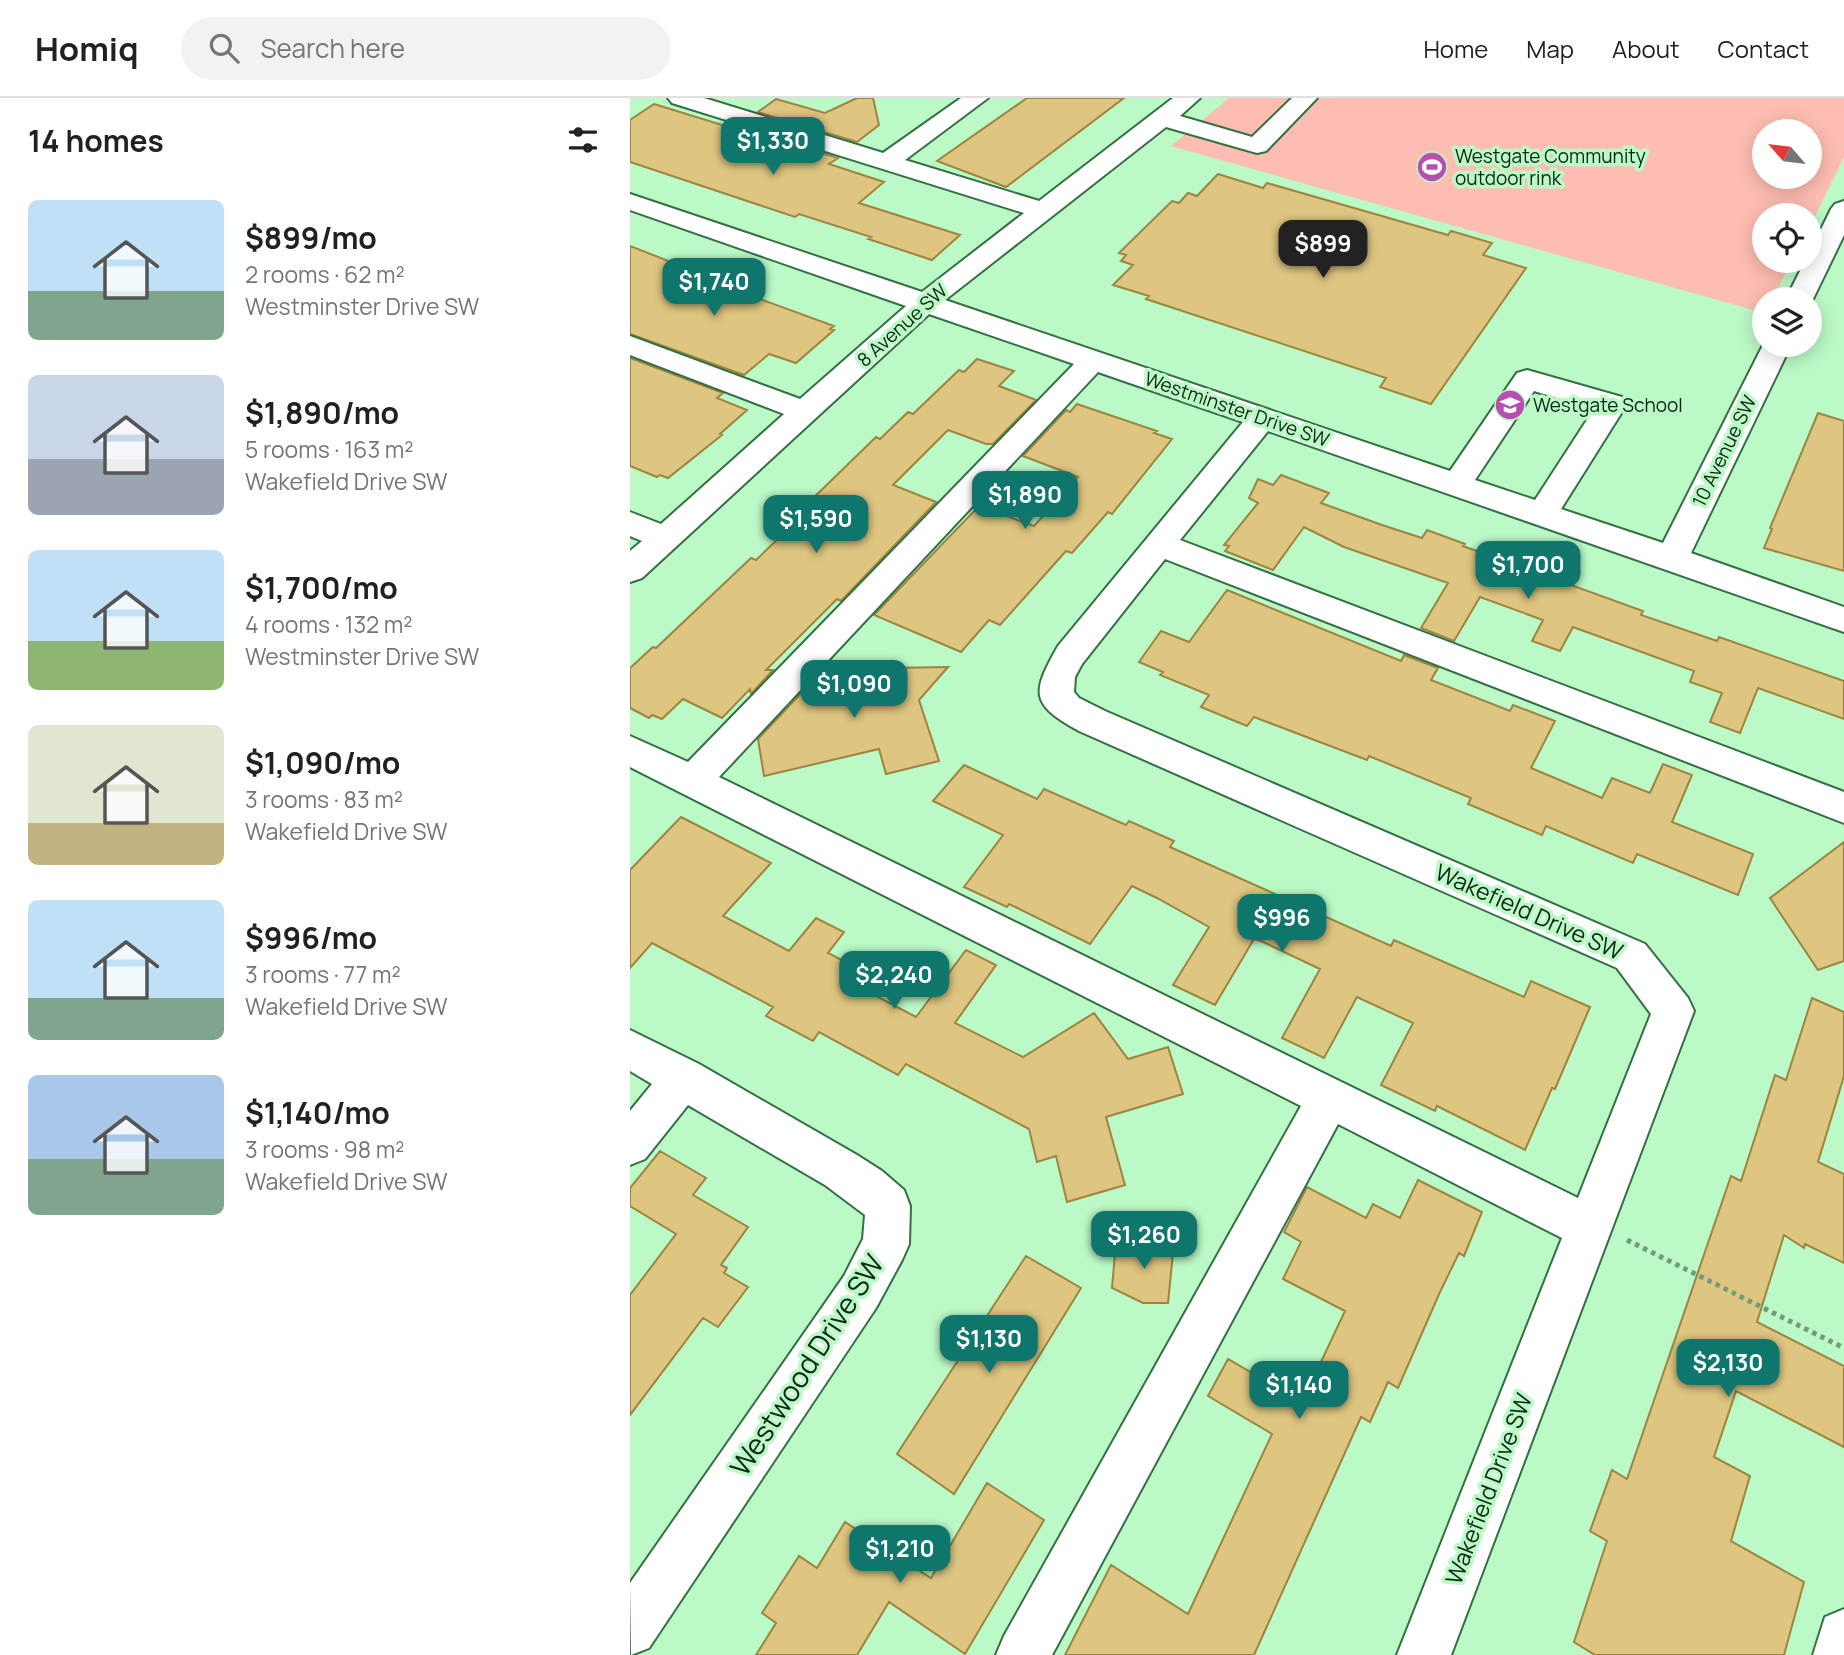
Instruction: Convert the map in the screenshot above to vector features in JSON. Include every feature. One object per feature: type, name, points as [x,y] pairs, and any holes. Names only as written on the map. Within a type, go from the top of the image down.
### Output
[{"type":"street","points":[[680,98],[1042,211]]},
{"type":"street","points":[[887,161],[976,98]]},
{"type":"street","name":"8 Avenue SW","points":[[630,570],[926,303],[1188,98]]},
{"type":"street","points":[[1162,118],[1257,146],[1305,98]]},
{"type":"street","name":"Westminster Drive SW","points":[[630,202],[1672,558],[1844,620]]},
{"type":"street","points":[[1805,287],[1844,209]]},
{"type":"street","points":[[630,345],[806,412]]},
{"type":"street","name":"10 Avenue SW","points":[[1672,558],[1771,357]]},
{"type":"street","points":[[692,781],[1094,360]]},
{"type":"street","points":[[1457,485],[1527,379],[1612,404],[1542,514]]},
{"type":"street","name":"Wakefield Drive SW","points":[[1262,418],[1070,655],[1058,677],[1056,695],[1067,708],[1092,721],[1631,956],[1673,1011],[1424,1655]]},
{"type":"street","points":[[630,523],[665,538]]},
{"type":"street","points":[[1160,545],[1844,808]]},
{"type":"street","points":[[630,750],[1590,1228]]},
{"type":"street","name":"Westwood Drive SW","points":[[630,1049],[866,1186],[888,1206],[886,1244],[860,1292],[630,1629]]},
{"type":"street","points":[[630,1144],[684,1078]]},
{"type":"street","points":[[1023,1655],[1329,1098]]},
{"type":"street","points":[[1840,1655],[1844,1636]]},
{"type":"path","points":[[1590,1228],[1632,1242],[1844,1348]]},
{"type":"shaded area","points":[[1229,98],[1844,98],[1844,157],[1821,203],[1752,203],[1752,273],[1786,273],[1778,287],[1752,287],[1752,310],[1171,146]]},
{"type":"building","points":[[857,98],[873,98],[879,125],[857,142],[758,112],[776,99],[825,113]]},
{"type":"building","points":[[1027,98],[1124,98],[1006,187],[937,161]]},
{"type":"building","points":[[654,104],[838,158],[829,164],[884,182],[859,203],[960,235],[932,260],[868,239],[871,237],[799,214],[795,217],[630,162],[630,120]]},
{"type":"building","points":[[1218,174],[1263,188],[1267,183],[1448,235],[1451,231],[1492,243],[1483,255],[1526,268],[1431,404],[1380,387],[1386,378],[1146,299],[1149,296],[1113,285],[1133,265],[1121,261],[1126,255],[1119,253],[1172,201],[1179,203],[1188,193],[1197,196]]},
{"type":"building","points":[[630,246],[740,289],[738,291],[834,326],[830,329],[834,330],[796,363],[769,354],[744,375],[630,334]]},
{"type":"building","points":[[630,358],[723,393],[717,398],[747,410],[720,434],[722,435],[668,478],[660,475],[657,477],[630,466]]},
{"type":"building","points":[[977,359],[1014,371],[999,386],[1036,400],[993,444],[948,430],[893,485],[936,502],[841,601],[837,599],[766,670],[773,670],[751,694],[750,689],[722,718],[683,699],[662,719],[652,715],[649,718],[630,708],[630,668],[653,647],[656,648],[751,558],[756,560],[809,509],[804,507],[876,437],[880,439],[908,412],[913,414],[959,370],[964,372]]},
{"type":"building","points":[[1077,404],[1157,431],[1154,433],[1172,439],[1112,514],[1108,512],[1072,553],[1066,551],[1000,625],[989,620],[961,652],[874,615],[979,506],[1034,526],[1078,477],[1023,456],[1066,410],[1070,412]]},
{"type":"building","points":[[1818,413],[1844,421],[1844,571],[1764,548]]},
{"type":"building","points":[[1281,475],[1329,493],[1321,503],[1422,538],[1427,530],[1465,544],[1463,546],[1643,611],[1641,615],[1717,641],[1719,637],[1844,681],[1844,719],[1758,688],[1740,733],[1710,722],[1722,693],[1690,682],[1694,671],[1573,627],[1560,651],[1532,641],[1543,620],[1480,597],[1454,641],[1421,628],[1448,583],[1344,547],[1304,527],[1273,570],[1225,551],[1229,546],[1224,545],[1258,503],[1249,498],[1258,479],[1273,485]]},
{"type":"building","points":[[1227,590],[1401,661],[1404,655],[1438,668],[1431,680],[1510,711],[1513,705],[1555,721],[1531,768],[1602,798],[1612,778],[1650,793],[1663,764],[1692,775],[1672,822],[1753,854],[1738,895],[1637,854],[1633,863],[1546,826],[1542,835],[1468,804],[1471,798],[1369,756],[1367,760],[1254,717],[1247,726],[1201,707],[1209,695],[1160,675],[1163,672],[1139,662],[1161,631],[1189,642]]},
{"type":"building","points":[[948,667],[919,700],[939,761],[886,774],[879,749],[764,776],[758,739],[824,669]]},
{"type":"building","points":[[964,765],[1037,799],[1044,789],[1126,825],[1129,821],[1174,841],[1170,847],[1391,946],[1394,940],[1524,997],[1531,981],[1590,1007],[1525,1150],[1437,1106],[1435,1111],[1381,1085],[1413,1023],[1357,997],[1324,1058],[1282,1038],[1320,969],[1261,941],[1254,939],[1215,1005],[1173,985],[1209,927],[1132,886],[1090,944],[1009,904],[1007,907],[964,887],[1003,835],[933,801]]},
{"type":"building","points":[[681,817],[771,863],[723,916],[789,951],[816,918],[844,932],[828,953],[865,972],[855,985],[916,1017],[966,950],[996,965],[955,1023],[1023,1057],[1094,1013],[1128,1059],[1168,1047],[1183,1094],[1106,1117],[1125,1185],[1067,1202],[1056,1156],[1037,1162],[1029,1129],[906,1064],[898,1075],[819,1032],[813,1041],[766,1016],[773,1007],[652,943],[630,968],[630,870]]},
{"type":"building","points":[[1844,842],[1844,961],[1818,970],[1770,898]]},
{"type":"building","points":[[1812,998],[1844,1012],[1844,1076],[1818,1162],[1844,1174],[1844,1263],[1805,1244],[1804,1248],[1784,1235],[1757,1322],[1844,1366],[1844,1447],[1736,1391],[1714,1457],[1750,1476],[1731,1541],[1804,1582],[1784,1655],[1595,1655],[1574,1642],[1607,1541],[1590,1531],[1612,1470],[1627,1479],[1731,1176],[1741,1181],[1775,1075],[1786,1080]]},
{"type":"building","points":[[660,1151],[706,1178],[693,1195],[748,1227],[721,1265],[727,1268],[724,1273],[748,1287],[718,1327],[703,1318],[630,1415],[630,1295],[676,1234],[630,1206],[630,1188]]},
{"type":"building","points":[[1418,1180],[1482,1212],[1464,1256],[1459,1253],[1440,1292],[1398,1388],[1388,1382],[1370,1422],[1361,1417],[1254,1655],[1065,1655],[1111,1565],[1188,1614],[1272,1434],[1208,1396],[1228,1359],[1302,1402],[1345,1311],[1283,1279],[1301,1242],[1284,1232],[1307,1187],[1366,1218],[1373,1204],[1400,1218]]},
{"type":"building","points":[[1116,1241],[1174,1243],[1168,1303],[1143,1303],[1112,1288]]},
{"type":"building","points":[[1026,1256],[1081,1288],[954,1494],[897,1454]]},
{"type":"building","points":[[987,1483],[1044,1520],[965,1654],[889,1602],[857,1655],[756,1655],[776,1623],[762,1613],[799,1556],[817,1568],[845,1522],[931,1578]]},
{"type":"place","name":"Westgate Community outdoor rink","points":[[1432,167]]},
{"type":"place","name":"Westgate School","points":[[1510,405]]}]
